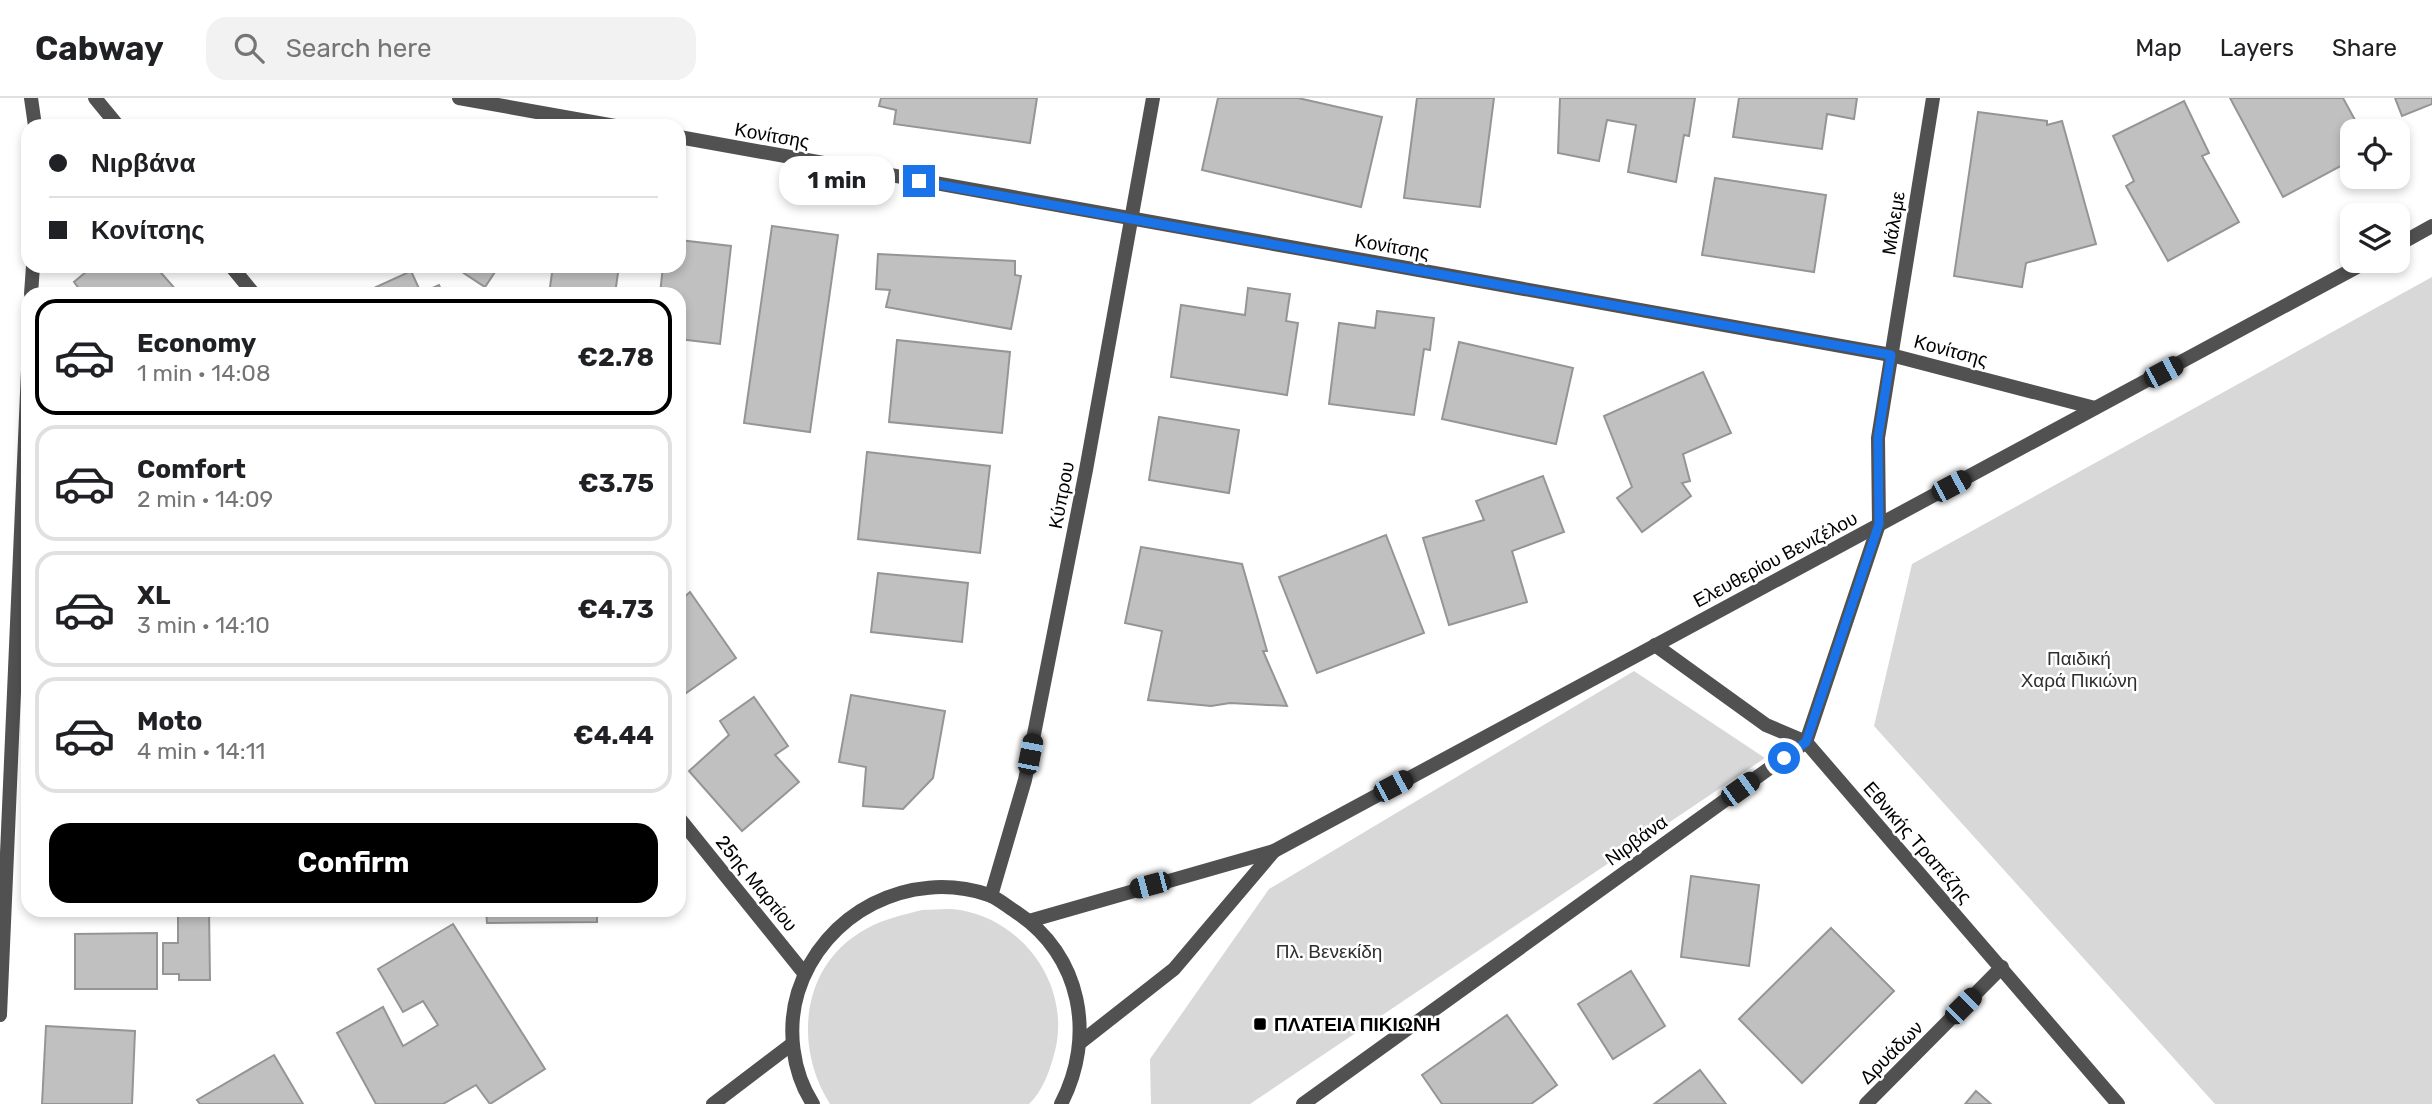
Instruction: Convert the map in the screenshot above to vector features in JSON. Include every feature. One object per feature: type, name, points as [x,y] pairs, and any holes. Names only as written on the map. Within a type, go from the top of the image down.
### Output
[{"type":"street","points":[[31,98],[34,119]]},
{"type":"street","points":[[95,98],[112,119]]},
{"type":"street","points":[[459,98],[576,119]]},
{"type":"street","name":"Κύπρου","points":[[991,896],[1025,780],[1153,98]]},
{"type":"street","name":"Μάλεμε","points":[[1879,524],[1878,438],[1933,98]]},
{"type":"street","name":"Κονίτσης","points":[[686,139],[1891,355],[2095,408]]},
{"type":"street","points":[[2410,238],[2432,226]]},
{"type":"street","points":[[237,273],[248,287]]},
{"type":"street","name":"Ελευθερίου Βενιζέλου","points":[[1029,921],[1274,851],[2346,273]]},
{"type":"street","points":[[1806,742],[1879,524]]},
{"type":"street","points":[[0,1015],[21,531]]},
{"type":"street","name":"Εθνικής Τραπέζης","points":[[1655,645],[1766,725],[1806,742],[2118,1104]]},
{"type":"street","name":"Νιρβάνα","points":[[1303,1104],[1806,742]]},
{"type":"street","name":"25ης Μαρτίου","points":[[686,827],[804,973]]},
{"type":"street","name":"Ελευθερίου Βενιζέλου","points":[[1082,1042],[1174,969],[1274,851]]},
{"type":"street","points":[[813,1104],[804,1090],[792,1044],[793,1007],[804,973],[824,940],[853,914],[887,896],[925,888],[964,890],[991,896],[1029,921],[1053,945],[1070,975],[1080,1008],[1082,1042],[1073,1081],[1061,1104]]},
{"type":"street","name":"Δρυάδων","points":[[1866,1104],[2002,967]]},
{"type":"street","points":[[713,1104],[792,1044]]},
{"type":"green space","name":"Παιδική Χαρά Πικιώνη","points":[[2432,277],[2432,1104],[2215,1104],[1874,726],[1912,564]]},
{"type":"green space","name":"Πλ. Βενεκίδη","points":[[1634,671],[1765,758],[1250,1104],[1151,1104],[1150,1059],[1269,889]]},
{"type":"green space","points":[[955,909],[983,917],[1005,928],[1023,943],[1038,961],[1049,981],[1056,1004],[1058,1027],[1055,1051],[1048,1073],[1042,1087],[1029,1104],[830,1104],[818,1081],[808,1032],[816,984],[828,963],[844,944],[879,923],[922,910]]},
{"type":"building","points":[[881,98],[1037,98],[1030,143],[894,124],[896,110],[879,106]]},
{"type":"building","points":[[1218,98],[1298,98],[1382,117],[1361,207],[1202,170]]},
{"type":"building","points":[[1417,98],[1494,98],[1480,207],[1404,198]]},
{"type":"building","points":[[1560,98],[1695,98],[1689,136],[1684,135],[1676,182],[1628,172],[1636,125],[1607,120],[1599,161],[1558,153]]},
{"type":"building","points":[[1739,98],[1857,98],[1854,119],[1827,114],[1822,149],[1733,137]]},
{"type":"building","points":[[2230,98],[2343,98],[2354,119],[2340,119],[2340,166],[2283,197]]},
{"type":"building","points":[[2395,98],[2432,98],[2432,104],[2402,116]]},
{"type":"building","points":[[2184,101],[2209,153],[2202,156],[2239,222],[2168,261],[2126,186],[2134,181],[2113,136]]},
{"type":"building","points":[[1978,112],[2047,121],[2047,125],[2062,121],[2096,244],[2026,263],[2022,287],[1954,276]]},
{"type":"building","points":[[1715,178],[1826,195],[1814,272],[1702,255]]},
{"type":"building","points":[[772,226],[838,235],[810,432],[744,423]]},
{"type":"building","points":[[686,241],[731,246],[720,344],[686,340],[686,287],[661,287],[662,273],[686,273]]},
{"type":"building","points":[[878,254],[1015,261],[1015,275],[1021,276],[1011,329],[886,307],[890,290],[876,289]]},
{"type":"building","points":[[85,273],[161,273],[174,287],[78,287],[74,282]]},
{"type":"building","points":[[412,273],[418,287],[376,287]]},
{"type":"building","points":[[464,273],[494,273],[485,287]]},
{"type":"building","points":[[552,273],[618,273],[616,287],[550,287]]},
{"type":"building","points":[[1248,288],[1290,294],[1286,321],[1298,323],[1287,395],[1171,377],[1181,305],[1245,315]]},
{"type":"building","points":[[1377,311],[1434,318],[1430,350],[1424,349],[1414,415],[1329,404],[1339,323],[1375,328]]},
{"type":"building","points":[[897,340],[1010,352],[1002,433],[889,422]]},
{"type":"building","points":[[1459,342],[1573,368],[1556,444],[1442,419]]},
{"type":"building","points":[[1703,372],[1731,433],[1683,454],[1690,481],[1682,483],[1691,496],[1642,532],[1617,498],[1632,487],[1604,416]]},
{"type":"building","points":[[1159,417],[1239,430],[1229,493],[1149,480]]},
{"type":"building","points":[[867,452],[990,466],[980,553],[858,539]]},
{"type":"building","points":[[1543,476],[1564,532],[1512,551],[1527,602],[1449,625],[1423,538],[1484,520],[1476,501]]},
{"type":"building","points":[[1386,535],[1424,633],[1317,673],[1279,577]]},
{"type":"building","points":[[1141,547],[1242,564],[1267,651],[1263,651],[1287,706],[1230,703],[1211,706],[1148,700],[1162,631],[1125,623]]},
{"type":"building","points":[[878,573],[968,583],[962,642],[871,632]]},
{"type":"building","points":[[690,592],[736,658],[686,693],[686,596]]},
{"type":"building","points":[[851,695],[945,711],[933,778],[903,809],[863,806],[866,767],[839,762]]},
{"type":"building","points":[[754,697],[788,746],[775,755],[799,782],[742,831],[689,771],[729,735],[720,721]]},
{"type":"building","points":[[1691,876],[1759,885],[1749,966],[1681,957]]},
{"type":"building","points":[[178,917],[209,917],[210,980],[179,980],[179,974],[163,974],[163,943],[178,943]]},
{"type":"building","points":[[487,917],[597,917],[597,922],[487,923]]},
{"type":"building","points":[[453,924],[545,1069],[490,1104],[476,1085],[443,1104],[376,1104],[337,1033],[383,1007],[403,1046],[438,1025],[423,1001],[403,1012],[378,969]]},
{"type":"building","points":[[1831,928],[1894,991],[1802,1083],[1739,1019]]},
{"type":"building","points":[[157,933],[157,989],[75,989],[75,934]]},
{"type":"building","points":[[1631,971],[1665,1026],[1613,1059],[1578,1004]]},
{"type":"building","points":[[1507,1015],[1557,1085],[1531,1104],[1442,1104],[1422,1075]]},
{"type":"building","points":[[46,1026],[135,1031],[132,1104],[42,1104]]},
{"type":"building","points":[[274,1055],[303,1104],[200,1104],[197,1100]]},
{"type":"building","points":[[1700,1070],[1726,1104],[1654,1104]]},
{"type":"building","points":[[1976,1091],[1991,1104],[1965,1104]]},
{"type":"place","name":"ΠΛΑΤΕΙΑ ΠΙΚΙΩΝΗ","points":[[1260,1024]]},
{"type":"route","points":[[919,181],[1891,355],[1878,438],[1879,524],[1806,742],[1784,758]]}]
